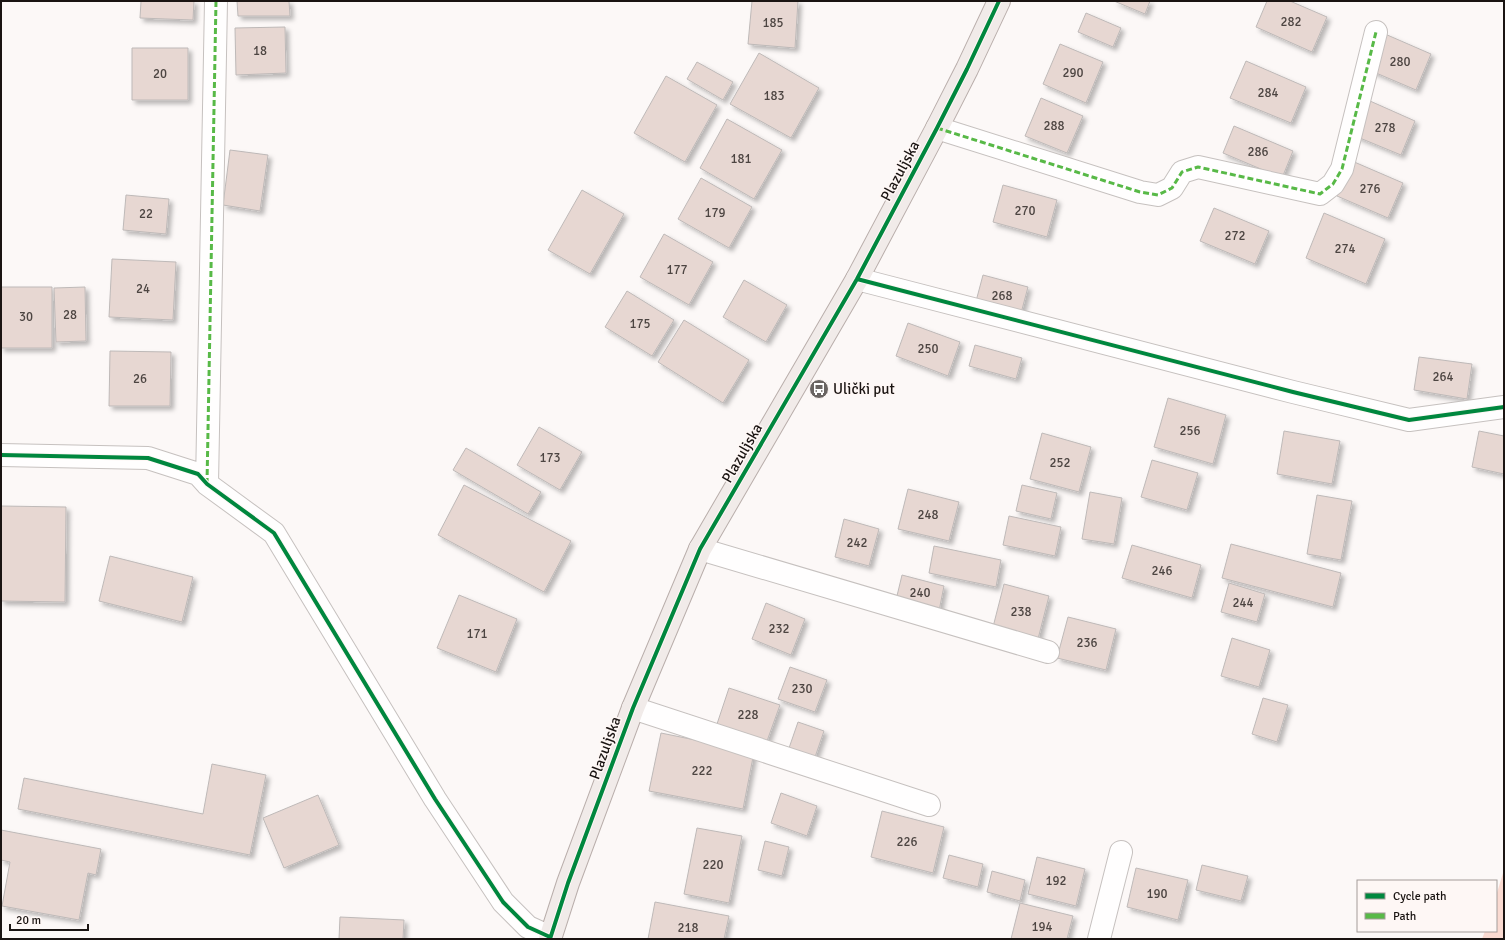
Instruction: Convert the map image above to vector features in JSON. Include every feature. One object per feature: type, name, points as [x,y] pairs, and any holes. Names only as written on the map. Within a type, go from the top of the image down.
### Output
[{"type":"main road","name":"Plazuljska","points":[[550,938],[568,883],[633,708],[700,549],[857,279],[937,128],[999,1]]},
{"type":"street","points":[[207,484],[216,1]]},
{"type":"street","points":[[937,128],[1140,192],[1158,195],[1172,188],[1182,172],[1198,167],[1320,194],[1332,184],[1342,170],[1376,32]]},
{"type":"street","points":[[857,279],[1408,420],[1504,407]]},
{"type":"street","points":[[1,454],[148,458],[198,474],[207,484],[274,533],[435,800],[503,902],[528,927],[550,938]]},
{"type":"street","points":[[700,549],[1048,652]]},
{"type":"street","points":[[633,708],[929,805]]},
{"type":"street","points":[[1099,939],[1121,852]]},
{"type":"shaded area","points":[[1503,873],[1504,939],[1482,939],[1485,932],[1497,932],[1497,893]]},
{"type":"building","points":[[141,1],[194,1],[193,20],[140,18]]},
{"type":"building","points":[[237,1],[289,1],[290,16],[238,16]]},
{"type":"building","points":[[752,1],[798,1],[795,48],[748,44]]},
{"type":"building","points":[[1114,1],[1150,1],[1145,14]]},
{"type":"building","points":[[1267,1],[1290,1],[1327,17],[1312,52],[1256,27]]},
{"type":"building","points":[[1086,13],[1121,28],[1113,47],[1078,32]]},
{"type":"building","points":[[285,27],[286,73],[236,75],[235,28]]},
{"type":"building","points":[[1385,34],[1431,54],[1416,90],[1369,70]]},
{"type":"building","points":[[1060,44],[1103,62],[1086,103],[1043,84]]},
{"type":"building","points":[[132,48],[188,48],[188,100],[132,100]]},
{"type":"building","points":[[759,53],[819,88],[791,138],[730,104]]},
{"type":"building","points":[[1246,61],[1306,87],[1291,123],[1230,98]]},
{"type":"building","points":[[697,62],[733,82],[723,100],[687,79]]},
{"type":"building","points":[[666,76],[717,105],[685,162],[634,133]]},
{"type":"building","points":[[1041,98],[1083,116],[1067,153],[1025,136]]},
{"type":"building","points":[[1370,101],[1415,121],[1401,155],[1355,136]]},
{"type":"building","points":[[727,119],[782,150],[754,199],[700,168]]},
{"type":"building","points":[[1234,126],[1293,151],[1282,178],[1223,153]]},
{"type":"building","points":[[230,150],[268,155],[260,211],[223,205]]},
{"type":"building","points":[[1352,161],[1403,183],[1388,218],[1337,196]]},
{"type":"building","points":[[701,178],[752,207],[729,248],[678,219]]},
{"type":"building","points":[[1003,185],[1057,200],[1047,237],[993,222]]},
{"type":"building","points":[[582,190],[624,214],[590,274],[548,250]]},
{"type":"building","points":[[126,195],[169,199],[166,234],[123,230]]},
{"type":"building","points":[[1214,208],[1269,231],[1255,264],[1200,241]]},
{"type":"building","points":[[1324,213],[1385,239],[1366,284],[1306,258]]},
{"type":"building","points":[[664,234],[713,262],[689,305],[640,277]]},
{"type":"building","points":[[112,259],[176,262],[173,320],[109,317]]},
{"type":"building","points":[[983,275],[1028,287],[1020,317],[975,305]]},
{"type":"building","points":[[744,280],[787,305],[766,342],[723,317]]},
{"type":"building","points":[[1,287],[52,287],[52,348],[1,348]]},
{"type":"building","points":[[85,287],[86,341],[56,342],[54,288]]},
{"type":"building","points":[[627,291],[674,320],[652,356],[605,327]]},
{"type":"building","points":[[684,320],[749,360],[723,403],[658,362]]},
{"type":"building","points":[[908,323],[960,342],[948,376],[896,356]]},
{"type":"building","points":[[975,345],[1022,358],[1016,379],[969,366]]},
{"type":"building","points":[[110,351],[171,352],[170,406],[109,406]]},
{"type":"building","points":[[1419,357],[1472,364],[1467,399],[1414,390]]},
{"type":"building","points":[[1168,398],[1226,415],[1213,464],[1154,447]]},
{"type":"building","points":[[539,427],[582,452],[560,490],[517,465]]},
{"type":"building","points":[[1284,431],[1340,441],[1332,484],[1277,474]]},
{"type":"building","points":[[1479,431],[1504,436],[1504,474],[1472,467]]},
{"type":"building","points":[[1042,433],[1091,447],[1079,492],[1030,479]]},
{"type":"building","points":[[466,448],[541,492],[528,514],[453,470]]},
{"type":"building","points":[[1152,460],[1198,473],[1187,510],[1141,497]]},
{"type":"building","points":[[464,485],[571,541],[544,592],[438,535]]},
{"type":"building","points":[[1022,485],[1057,493],[1051,519],[1016,511]]},
{"type":"building","points":[[908,489],[959,502],[949,541],[898,529]]},
{"type":"building","points":[[1090,492],[1122,498],[1114,544],[1082,539]]},
{"type":"building","points":[[1317,495],[1352,501],[1341,560],[1307,554]]},
{"type":"building","points":[[1,506],[66,507],[65,602],[1,601]]},
{"type":"building","points":[[1009,516],[1061,527],[1055,556],[1003,545]]},
{"type":"building","points":[[844,519],[879,529],[869,566],[835,557]]},
{"type":"building","points":[[1231,544],[1341,573],[1333,607],[1222,578]]},
{"type":"building","points":[[1132,545],[1201,565],[1192,598],[1122,578]]},
{"type":"building","points":[[934,546],[1001,560],[996,587],[929,573]]},
{"type":"building","points":[[110,556],[193,577],[182,622],[99,601]]},
{"type":"building","points":[[902,575],[944,586],[939,611],[896,600]]},
{"type":"building","points":[[1229,583],[1265,594],[1257,622],[1221,612]]},
{"type":"building","points":[[1004,584],[1049,596],[1038,639],[993,627]]},
{"type":"building","points":[[459,595],[517,619],[496,672],[437,648]]},
{"type":"building","points":[[766,603],[805,619],[791,655],[752,639]]},
{"type":"building","points":[[1068,617],[1116,629],[1106,670],[1057,658]]},
{"type":"building","points":[[1232,638],[1270,650],[1259,687],[1221,676]]},
{"type":"building","points":[[790,667],[827,680],[815,712],[778,699]]},
{"type":"building","points":[[729,688],[780,705],[767,741],[717,724]]},
{"type":"building","points":[[1263,698],[1288,705],[1277,742],[1252,734]]},
{"type":"building","points":[[798,722],[824,731],[814,760],[788,751]]},
{"type":"building","points":[[661,733],[754,752],[743,809],[649,791]]},
{"type":"building","points":[[212,764],[266,775],[250,855],[18,809],[24,778],[203,814]]},
{"type":"building","points":[[781,793],[817,806],[807,836],[771,823]]},
{"type":"building","points":[[318,795],[339,845],[284,868],[263,818]]},
{"type":"building","points":[[882,811],[944,827],[933,873],[871,857]]},
{"type":"building","points":[[697,828],[742,836],[729,903],[684,894]]},
{"type":"building","points":[[1,830],[101,849],[96,875],[88,873],[79,920],[2,906],[10,862],[1,860]]},
{"type":"building","points":[[765,841],[789,847],[782,876],[758,870]]},
{"type":"building","points":[[949,855],[983,864],[978,887],[943,878]]},
{"type":"building","points":[[1037,857],[1085,869],[1076,906],[1028,894]]},
{"type":"building","points":[[1202,865],[1248,876],[1241,901],[1196,890]]},
{"type":"building","points":[[1136,868],[1188,880],[1178,920],[1127,907]]},
{"type":"building","points":[[992,871],[1025,880],[1020,901],[987,892]]},
{"type":"building","points":[[655,902],[729,916],[724,939],[648,939]]},
{"type":"building","points":[[1020,903],[1073,916],[1067,939],[1011,939]]},
{"type":"building","points":[[340,917],[404,920],[403,939],[339,939]]},
{"type":"marked path","points":[[207,484],[216,1]]},
{"type":"marked path","points":[[937,128],[1140,192],[1158,195],[1172,188],[1182,172],[1198,167],[1320,194],[1333,184],[1342,169],[1376,32]]},
{"type":"cycle path","points":[[550,939],[568,883],[633,708],[700,549],[857,279],[937,128],[999,1]]},
{"type":"cycle path","points":[[857,279],[1293,392],[1409,420],[1504,407]]},
{"type":"cycle path","points":[[1,455],[148,458],[198,474],[207,484],[274,533],[435,799],[503,902],[528,927],[550,937]]},
{"type":"place","name":"Ulički put","points":[[819,389]]}]
